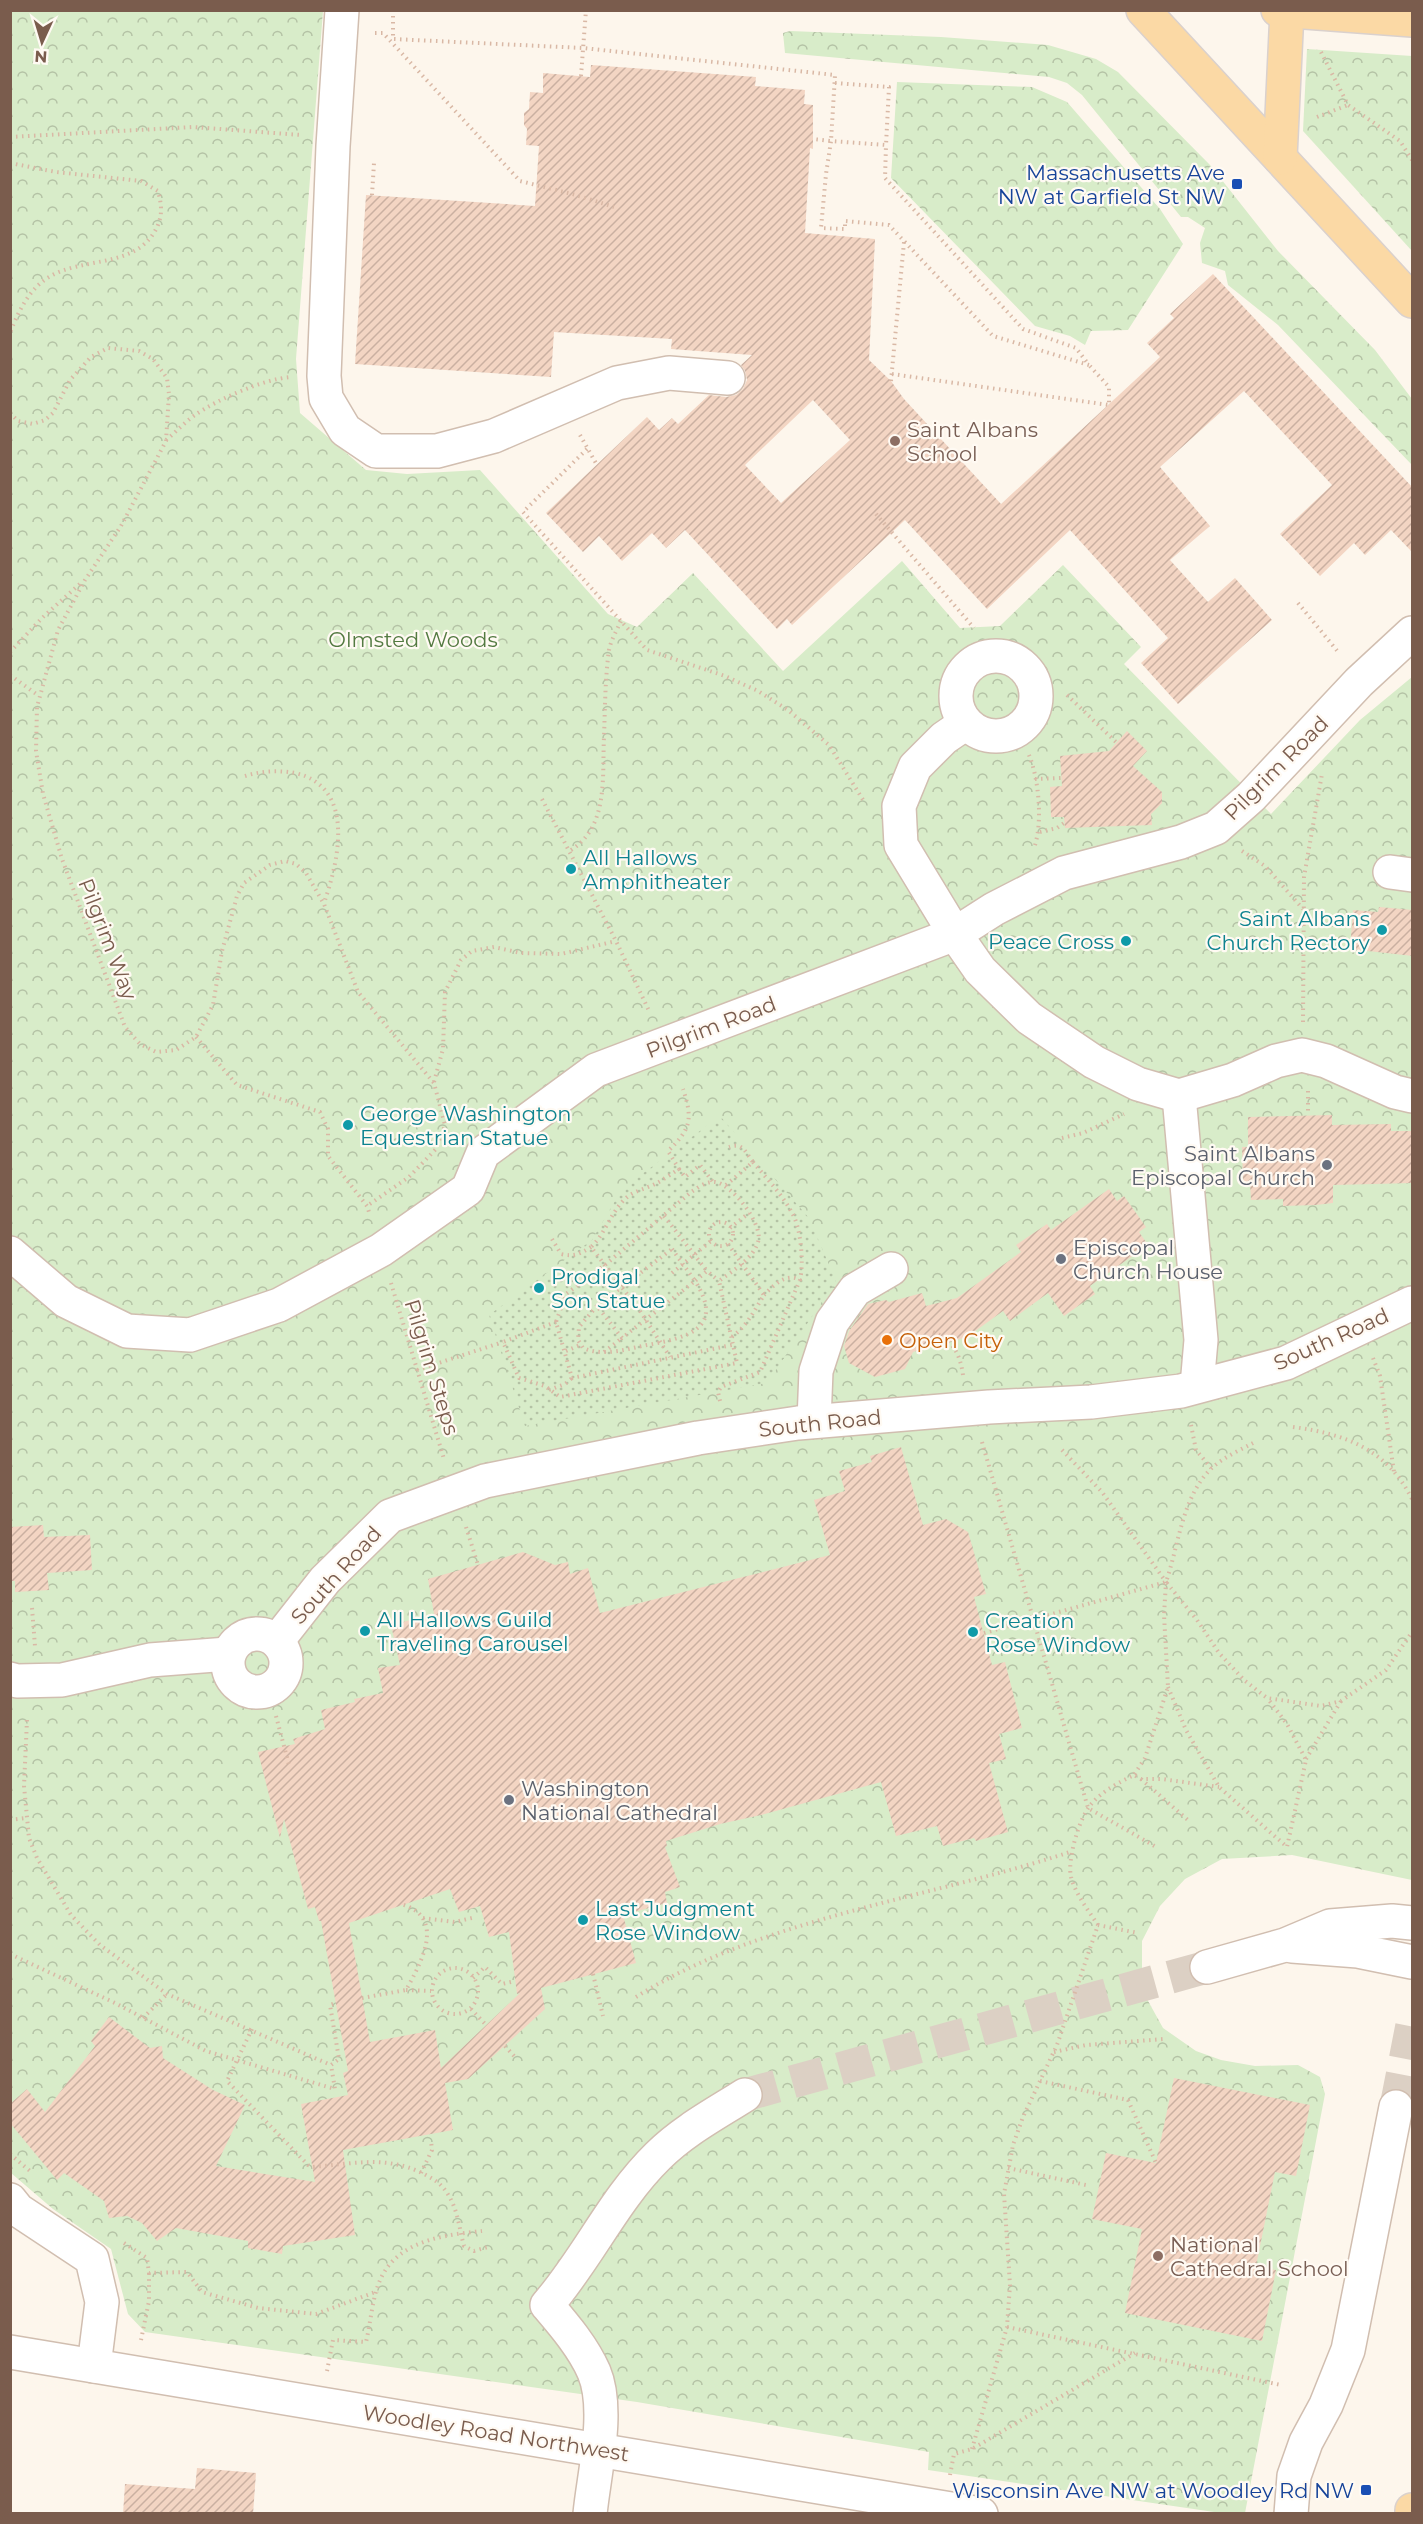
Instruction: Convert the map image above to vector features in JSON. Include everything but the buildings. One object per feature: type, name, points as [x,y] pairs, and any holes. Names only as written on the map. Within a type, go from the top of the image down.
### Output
[{"type":"main road","points":[[1143,10],[1413,300]]},
{"type":"main road","points":[[1278,10],[1413,20]]},
{"type":"main road","points":[[1280,158],[1287,11]]},
{"type":"street","points":[[342,10],[332,157],[324,376],[326,398],[345,430],[375,451],[437,451],[494,436],[617,383],[669,373],[728,378]]},
{"type":"street","name":"Pilgrim Road","points":[[10,1253],[66,1300],[127,1331],[190,1335],[279,1305],[381,1250],[468,1189],[483,1153],[596,1070],[955,934],[994,909],[1064,873],[1181,842],[1216,828],[1251,797],[1359,682],[1413,633]]},
{"type":"street","points":[[966,723],[944,738],[915,767],[899,806],[901,845],[955,934],[980,970],[1029,1018],[1094,1062],[1138,1084],[1179,1096],[1233,1080],[1276,1061],[1302,1055],[1326,1061],[1395,1092],[1413,1096]]},
{"type":"street","points":[[1179,1096],[1199,1308],[1200,1340],[1197,1386]]},
{"type":"street","points":[[814,1421],[816,1371],[832,1322],[855,1290],[891,1269]]},
{"type":"street","name":"South Road","points":[[277,1641],[326,1580],[390,1516],[485,1480],[726,1434],[814,1421],[989,1407],[1091,1402],[1181,1391],[1286,1363],[1413,1303]]},
{"type":"street","points":[[250,1634],[261,1634],[277,1641],[285,1656],[284,1674],[279,1683],[265,1691],[247,1690],[233,1681],[227,1668],[228,1654],[236,1641],[250,1634]]},
{"type":"street","points":[[10,1679],[17,1682],[62,1680],[150,1660],[228,1654]]},
{"type":"street","points":[[1207,1967],[1285,1946],[1330,1926],[1380,1922],[1413,1923]]},
{"type":"street","points":[[1285,1946],[1358,1951],[1413,1962]]},
{"type":"street","points":[[590,2514],[601,2408],[595,2373],[570,2331],[547,2305],[562,2288],[628,2191],[658,2156],[689,2130],[745,2096]]},
{"type":"street","points":[[1292,2514],[1294,2476],[1306,2442],[1326,2405],[1348,2350],[1396,2107]]},
{"type":"street","points":[[10,2200],[18,2210],[92,2259],[102,2302],[94,2366]]},
{"type":"street","name":"Woodley Road Northwest","points":[[10,2352],[981,2514]]},
{"type":"path","points":[[393,10],[393,39],[583,48],[835,75],[831,141],[821,228],[845,229],[845,221],[889,225],[993,336],[1089,364]]},
{"type":"path","points":[[581,76],[586,10]]},
{"type":"path","points":[[373,33],[383,33],[520,181],[614,207]]},
{"type":"path","points":[[1321,52],[1348,105],[1400,141],[1413,160]]},
{"type":"path","points":[[835,83],[889,87],[885,178],[1023,329],[1076,348],[1109,387],[1109,405],[892,374]]},
{"type":"path","points":[[1316,117],[1348,105]]},
{"type":"path","points":[[10,137],[193,126],[308,135]]},
{"type":"path","points":[[813,139],[886,145]]},
{"type":"path","points":[[10,163],[56,172],[141,181],[158,191],[162,207],[159,224],[149,241],[129,254],[48,277],[27,299],[10,333]]},
{"type":"path","points":[[372,195],[374,163]]},
{"type":"path","points":[[891,381],[904,240]]},
{"type":"path","name":"Pilgrim Way","points":[[10,413],[18,421],[33,424],[45,420],[53,413],[70,380],[91,357],[108,348],[139,351],[153,359],[167,378],[169,394],[166,441],[121,526],[85,580],[58,630],[39,696],[36,751],[43,794],[62,859],[125,1027],[140,1044],[156,1052],[176,1050],[196,1036]]},
{"type":"path","points":[[166,441],[196,414],[239,392],[280,378],[324,376]]},
{"type":"path","points":[[576,429],[597,465]]},
{"type":"path","points":[[587,449],[523,512],[647,650],[725,676],[758,691],[788,710],[829,745],[870,812]]},
{"type":"path","points":[[876,514],[975,628]]},
{"type":"path","points":[[10,652],[42,618],[85,580]]},
{"type":"path","points":[[1298,603],[1346,661]]},
{"type":"path","points":[[570,850],[582,843],[595,823],[604,784],[609,648],[621,621]]},
{"type":"path","points":[[10,675],[39,696]]},
{"type":"path","points":[[1067,695],[1117,743]]},
{"type":"path","points":[[1029,755],[1035,769],[1040,832],[1031,855]]},
{"type":"path","points":[[1302,1026],[1304,877],[1324,766]]},
{"type":"path","points":[[245,776],[257,772],[289,772],[311,777],[329,794],[337,816],[339,839],[334,874],[324,904]]},
{"type":"path","points":[[1035,779],[1061,778]]},
{"type":"path","points":[[542,799],[616,941],[646,1005]]},
{"type":"path","points":[[1040,832],[1057,828],[1064,823]]},
{"type":"path","points":[[1235,846],[1265,867],[1304,910]]},
{"type":"path","points":[[367,1206],[409,1177],[436,1149],[445,1125],[434,1083],[358,992],[324,904],[306,873],[296,864],[285,861],[270,865],[244,883],[237,896],[222,951],[213,1005],[196,1036],[237,1085],[320,1112],[328,1129],[328,1156],[367,1206],[371,1217]]},
{"type":"path","points":[[434,1083],[443,1049],[445,992],[461,960],[472,951],[494,947],[521,953],[561,954],[616,941]]},
{"type":"path","points":[[683,1089],[690,1120],[681,1138],[668,1151],[685,1177],[700,1165],[713,1182]]},
{"type":"path","points":[[1062,1138],[1083,1133],[1126,1114]]},
{"type":"path","points":[[726,1434],[718,1392],[729,1383],[760,1372],[802,1271],[800,1242],[793,1212],[744,1148],[737,1145],[729,1147]]},
{"type":"path","points":[[726,1185],[753,1162]]},
{"type":"path","points":[[552,1239],[561,1254],[577,1256],[603,1236],[608,1222],[633,1192],[655,1184],[679,1169]]},
{"type":"path","points":[[572,1378],[556,1322],[566,1294],[690,1193],[702,1185],[713,1182],[726,1185],[749,1213],[760,1232],[755,1250],[719,1281]]},
{"type":"path","points":[[730,1227],[749,1213]]},
{"type":"path","points":[[503,1342],[519,1378],[560,1397],[737,1363],[729,1338],[719,1281],[706,1271],[664,1216]]},
{"type":"path","points":[[722,1223],[730,1227],[733,1235],[728,1244],[720,1246],[711,1241],[710,1231],[714,1225],[722,1223]]},
{"type":"path","points":[[672,1273],[711,1241]]},
{"type":"path","points":[[728,1244],[743,1262],[764,1295]]},
{"type":"path","points":[[591,1247],[627,1294]]},
{"type":"path","points":[[672,1249],[704,1294],[706,1318],[701,1326],[683,1338],[603,1353],[590,1351],[580,1345],[579,1327],[597,1306],[672,1249]]},
{"type":"path","points":[[603,1353],[706,1271]]},
{"type":"path","points":[[729,1338],[738,1333],[748,1322],[764,1295],[786,1278],[794,1277],[800,1280]]},
{"type":"path","name":"Pilgrim Steps","points":[[391,1283],[444,1459]]},
{"type":"path","points":[[597,1306],[622,1338]]},
{"type":"path","points":[[640,1311],[663,1342],[670,1357]]},
{"type":"path","points":[[417,1370],[556,1322]]},
{"type":"path","points":[[1361,1327],[1380,1376],[1394,1472]]},
{"type":"path","points":[[933,1332],[944,1336],[956,1350],[964,1381]]},
{"type":"path","points":[[566,1351],[580,1345]]},
{"type":"path","points":[[549,1390],[565,1384],[572,1378],[732,1345]]},
{"type":"path","points":[[1191,1425],[1196,1450],[1211,1468]]},
{"type":"path","points":[[1293,1427],[1329,1432],[1375,1452],[1405,1484],[1413,1499]]},
{"type":"path","points":[[982,1442],[1088,1808],[1158,1848]]},
{"type":"path","points":[[1253,1443],[1211,1468],[1187,1510],[1166,1582],[1164,1615],[1168,1687],[1186,1730],[1219,1787],[1287,1847],[1306,1760],[1341,1701]]},
{"type":"path","points":[[1062,1450],[1102,1492],[1219,1653],[1244,1680],[1267,1698],[1287,1724],[1306,1760]]},
{"type":"path","points":[[466,1527],[478,1565]]},
{"type":"path","points":[[984,1633],[1166,1582]]},
{"type":"path","points":[[32,1608],[35,1650]]},
{"type":"path","points":[[1267,1698],[1321,1706],[1341,1701],[1386,1670],[1413,1632]]},
{"type":"path","points":[[1138,1933],[1098,1925],[1079,1898],[1071,1876],[1071,1852],[1088,1808],[1114,1785],[1134,1775],[1145,1758],[1168,1687]]},
{"type":"path","points":[[276,1716],[289,1765]]},
{"type":"path","points":[[27,1720],[24,1786],[29,1838],[37,1858],[71,1915],[100,1945],[167,1994],[331,2065]]},
{"type":"path","points":[[1134,1775],[1189,1821]]},
{"type":"path","points":[[1141,1779],[1162,1779],[1219,1787]]},
{"type":"path","points":[[10,1820],[26,1818]]},
{"type":"path","points":[[636,1997],[677,1972],[782,1932],[1071,1852]]},
{"type":"path","points":[[401,1904],[422,1917],[445,1922],[472,1918]]},
{"type":"path","points":[[406,1990],[426,1950],[426,1930],[422,1917]]},
{"type":"path","points":[[972,2449],[1007,2327],[1010,2285],[1004,2194],[1008,2168],[1023,2117],[1054,2052],[1098,1925]]},
{"type":"path","points":[[10,1954],[206,2051],[334,2088],[331,2065]]},
{"type":"path","points":[[473,1978],[485,1967],[502,1984],[515,1980]]},
{"type":"path","points":[[447,1969],[460,1969],[473,1978],[478,1993],[471,2008],[460,2014],[446,2013],[435,2004],[431,1991],[438,1975],[447,1969]]},
{"type":"path","points":[[593,1974],[603,2016]]},
{"type":"path","points":[[362,1998],[406,1990],[431,1991]]},
{"type":"path","points":[[143,2018],[167,1994]]},
{"type":"path","points":[[331,2065],[339,2059],[330,2005],[336,2003]]},
{"type":"path","points":[[471,2008],[487,2026]]},
{"type":"path","points":[[252,2029],[228,2081],[309,2165],[312,2167],[380,2160],[422,2173],[442,2186],[448,2194],[464,2246],[478,2250],[488,2247]]},
{"type":"path","points":[[1054,2052],[1086,2044],[1164,2039]]},
{"type":"path","points":[[505,2046],[514,2056]]},
{"type":"path","points":[[1040,2081],[1128,2100],[1156,2163]]},
{"type":"path","points":[[422,2173],[432,2150],[431,2140]]},
{"type":"path","points":[[10,2154],[34,2175]]},
{"type":"path","points":[[1008,2168],[1086,2185]]},
{"type":"path","points":[[327,2372],[333,2340],[366,2342],[380,2279],[391,2263],[411,2248],[430,2239],[482,2231]]},
{"type":"path","points":[[116,2237],[147,2258],[149,2301],[141,2341]]},
{"type":"path","points":[[149,2273],[186,2272],[202,2292],[258,2308],[315,2314],[378,2291]]},
{"type":"path","points":[[1007,2327],[1281,2385]]},
{"type":"path","points":[[949,2481],[954,2454],[972,2449],[1136,2353]]},
{"type":"green space","name":"Olmsted Woods","points":[[11,11],[323,11],[296,359],[300,413],[366,470],[407,474],[480,470],[608,614],[637,627],[693,573],[783,671],[902,561],[960,628],[1000,626],[1063,565],[1141,647],[1124,664],[1271,814],[1360,720],[1412,677],[1412,1880],[1292,1855],[1222,1859],[1185,1879],[1160,1906],[1142,1941],[1142,1990],[1163,2028],[1196,2051],[1221,2060],[1255,2066],[1298,2065],[1320,2077],[1325,2094],[1245,2513],[1221,2513],[928,2470],[929,2452],[637,2402],[145,2332],[128,2314],[111,2249],[53,2209],[11,2173]]},
{"type":"green space","points":[[790,31],[941,37],[1048,45],[1096,59],[1118,72],[1210,165],[1278,251],[1375,350],[1412,399],[1412,465],[1278,325],[1228,285],[1225,271],[1202,263],[1200,243],[1205,228],[1188,217],[1181,217],[1082,95],[1067,83],[1049,77],[785,53],[783,33]]},
{"type":"green space","points":[[1307,49],[1412,56],[1412,251],[1303,131]]},
{"type":"green space","points":[[897,82],[1032,87],[1067,102],[1160,209],[1183,244],[1128,330],[1091,331],[1085,345],[1070,336],[1035,326],[891,178]]},
{"type":"green space","points":[[720,1116],[809,1218],[836,1281],[767,1383],[525,1426],[489,1315],[592,1240],[622,1189]]},
{"type":"tunnel","points":[[745,2095],[1207,1967]]},
{"type":"tunnel","points":[[1396,2107],[1412,2025]]},
{"type":"place","name":"Massachusetts Ave NW at Garfield St NW","points":[[1237,184]]},
{"type":"place","name":"Saint Albans School","points":[[895,441]]},
{"type":"place","name":"All Hallows Amphitheater","points":[[571,869]]},
{"type":"place","name":"Saint Albans Church Rectory","points":[[1382,930]]},
{"type":"place","name":"Peace Cross","points":[[1126,941]]},
{"type":"place","name":"George Washington Equestrian Statue","points":[[348,1125]]},
{"type":"place","name":"Saint Albans Episcopal Church","points":[[1327,1165]]},
{"type":"place","name":"Episcopal Church House","points":[[1061,1259]]},
{"type":"place","name":"Prodigal Son Statue","points":[[539,1288]]},
{"type":"place","name":"Open City","points":[[887,1340]]},
{"type":"place","name":"All Hallows Guild Traveling Carousel","points":[[365,1631]]},
{"type":"place","name":"Creation Rose Window","points":[[973,1632]]},
{"type":"place","name":"Washington National Cathedral","points":[[509,1800]]},
{"type":"place","name":"Last Judgment Rose Window","points":[[583,1920]]},
{"type":"place","name":"National Cathedral School","points":[[1158,2256]]},
{"type":"place","name":"Wisconsin Ave NW at Woodley Rd NW","points":[[1366,2490]]}]
